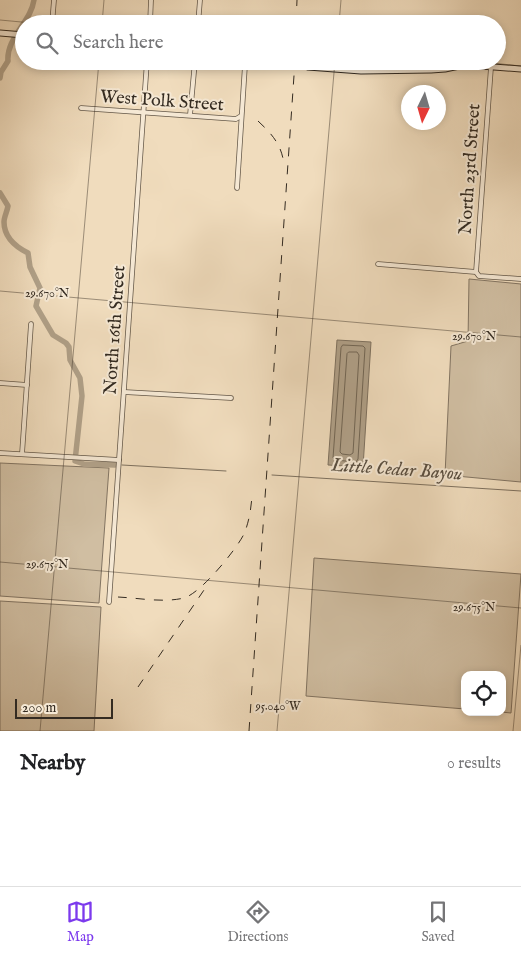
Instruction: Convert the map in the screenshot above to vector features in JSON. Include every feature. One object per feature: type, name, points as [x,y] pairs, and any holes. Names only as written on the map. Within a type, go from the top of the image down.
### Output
[{"type":"main road","points":[[0,33],[15,34]]},
{"type":"main road","points":[[506,68],[521,69]]},
{"type":"street","points":[[53,15],[54,0]]},
{"type":"street","points":[[150,15],[151,0]]},
{"type":"street","points":[[199,15],[200,0]]},
{"type":"street","name":"North 16th Street","points":[[109,602],[146,70]]},
{"type":"street","points":[[190,115],[194,70]]},
{"type":"street","points":[[237,188],[245,70]]},
{"type":"street","name":"North 23rd Street","points":[[476,272],[491,70]]},
{"type":"street","name":"West Polk Street","points":[[82,108],[236,119],[241,116]]},
{"type":"street","points":[[378,264],[476,272],[479,276],[521,279]]},
{"type":"street","points":[[22,454],[31,324]]},
{"type":"street","points":[[0,383],[27,385]]},
{"type":"street","points":[[124,392],[231,398]]},
{"type":"street","points":[[0,453],[119,460]]},
{"type":"shaded area","points":[[469,279],[521,284],[521,482],[445,475],[451,346],[468,341]]},
{"type":"shaded area","points":[[0,463],[109,468],[99,603],[0,596]]},
{"type":"shaded area","points":[[314,558],[521,574],[511,713],[506,712],[506,671],[461,671],[461,709],[306,696]]},
{"type":"shaded area","points":[[0,601],[101,607],[94,731],[0,731]]},
{"type":"water","points":[[337,340],[371,342],[363,467],[328,465]]},
{"type":"waterway","name":"Little Cedar Bayou","points":[[28,15],[34,0]]},
{"type":"waterway","name":"Little Cedar Bayou","points":[[0,78],[1,72],[8,61],[8,53],[15,37]]},
{"type":"waterway","name":"Little Cedar Bayou","points":[[0,193],[8,206],[4,220],[8,237],[15,245],[28,253],[30,267],[40,288],[36,306],[53,335],[69,347],[70,360],[80,378],[82,396],[75,461],[84,464],[115,465]]},
{"type":"waterway","name":"Little Cedar Bayou","points":[[122,465],[226,471]]},
{"type":"waterway","name":"Little Cedar Bayou","points":[[272,475],[521,491]]},
{"type":"railway","points":[[296,15],[297,0]]},
{"type":"railway","points":[[249,731],[294,70]]},
{"type":"railway","points":[[258,121],[276,140],[284,165]]},
{"type":"railway","points":[[118,597],[168,600],[184,598],[199,588],[226,560],[240,541],[247,525],[252,496]]},
{"type":"railway","points":[[138,687],[204,590]]}]
